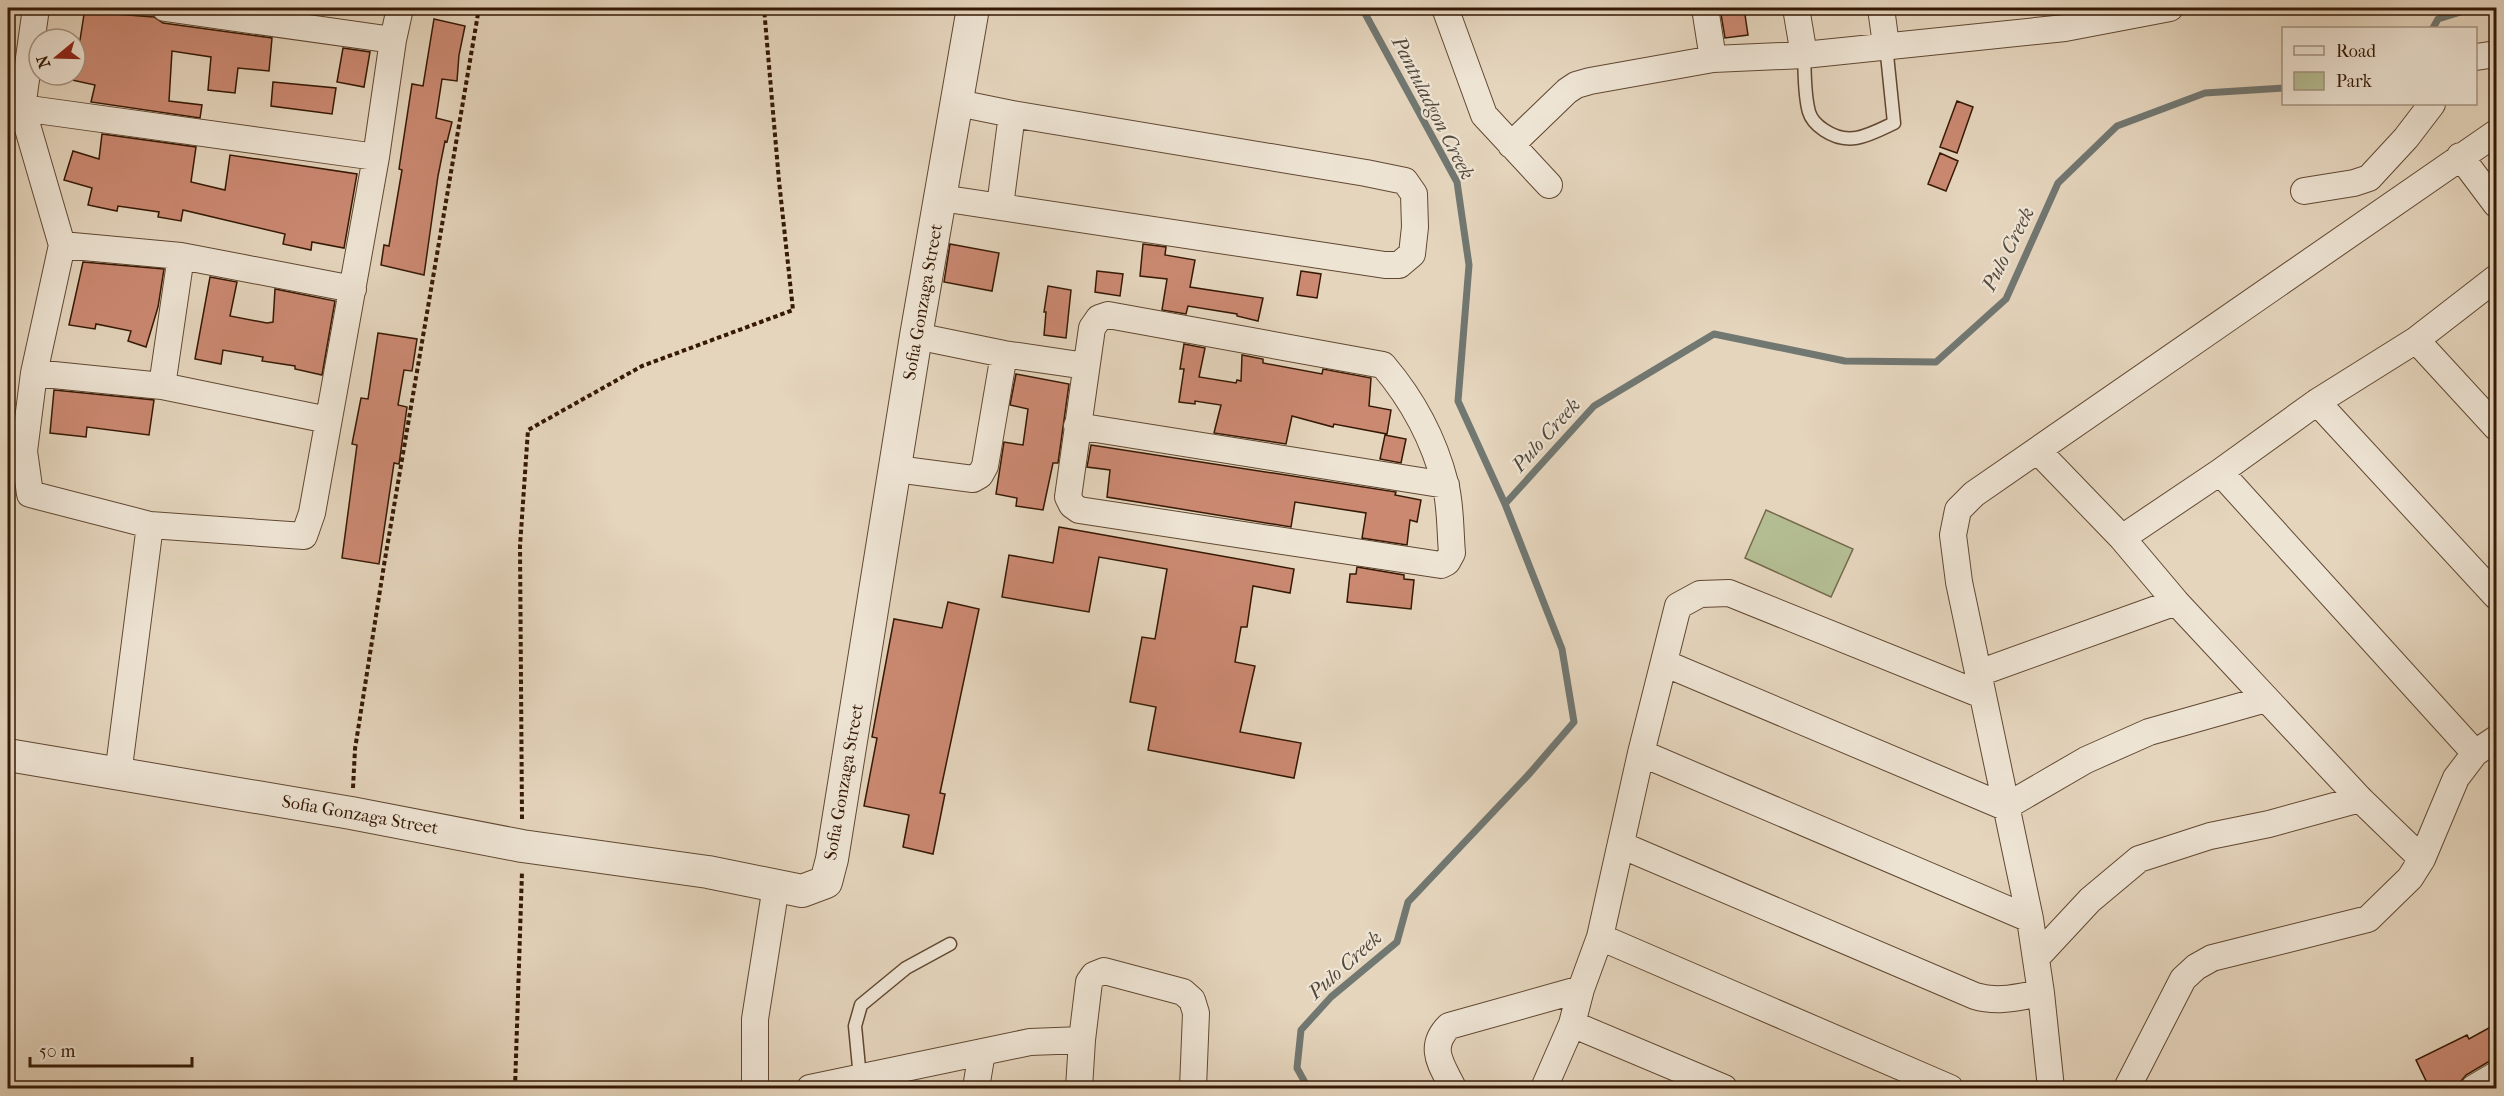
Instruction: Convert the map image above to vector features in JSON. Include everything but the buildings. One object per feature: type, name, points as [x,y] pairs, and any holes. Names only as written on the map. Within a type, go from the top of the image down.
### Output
[{"type":"street","points":[[36,8],[22,108],[62,245],[34,373],[24,451],[30,494],[150,525],[304,536],[312,513],[354,289],[400,8]]},
{"type":"street","points":[[165,8],[393,40]]},
{"type":"street","name":"Sofia Gonzaga Street","points":[[8,755],[351,813],[522,846],[708,872],[802,891],[826,882],[832,859],[916,336],[973,8]]},
{"type":"street","points":[[1445,8],[1484,115],[1549,185]]},
{"type":"street","points":[[1705,8],[1713,59]]},
{"type":"street","points":[[1796,8],[1804,55]]},
{"type":"street","points":[[1881,8],[1886,45]]},
{"type":"street","points":[[1511,145],[1576,85],[1713,59],[1804,55],[2068,18],[2170,8]]},
{"type":"street","points":[[2477,57],[2496,54]]},
{"type":"street","points":[[941,198],[1385,265],[1399,265],[1412,254],[1415,228],[1414,194],[1406,181],[1366,172],[1012,114],[958,103]]},
{"type":"street","points":[[2304,191],[2354,183],[2369,178],[2406,138],[2431,105]]},
{"type":"street","points":[[22,108],[376,157]]},
{"type":"street","points":[[1000,206],[1012,114]]},
{"type":"street","points":[[2051,1089],[2037,957],[1959,582],[1953,535],[1958,510],[1974,494],[2496,133]]},
{"type":"street","points":[[2460,156],[2496,204]]},
{"type":"street","points":[[62,245],[181,256],[354,289]]},
{"type":"street","points":[[162,386],[181,256]]},
{"type":"street","points":[[2122,538],[2220,472],[2317,402],[2416,340],[2496,278]]},
{"type":"street","points":[[1108,315],[1383,365],[1403,389],[1421,420],[1446,485],[1452,553],[1447,562],[1441,565],[1079,510],[1072,505],[1068,497],[1086,366],[1092,328],[1099,318],[1108,315]]},
{"type":"street","points":[[916,336],[1004,354],[1086,366]]},
{"type":"street","points":[[2416,340],[2496,427]]},
{"type":"street","points":[[896,469],[973,479],[980,475],[985,466],[1004,354]]},
{"type":"street","points":[[34,373],[162,386],[328,420]]},
{"type":"street","points":[[2317,402],[2496,596]]},
{"type":"street","points":[[1077,426],[1446,485]]},
{"type":"street","points":[[2037,452],[2122,538],[2176,602],[2360,799],[2422,859]]},
{"type":"street","points":[[2127,1089],[2183,979],[2196,967],[2212,958],[2368,919],[2410,878],[2422,859],[2456,778],[2486,746],[2220,472]]},
{"type":"street","points":[[118,775],[150,525]]},
{"type":"street","points":[[1544,1089],[1572,1024],[1581,989],[1600,937],[1641,753],[1678,606],[1700,594],[1729,593],[1981,684],[2176,602]]},
{"type":"street","points":[[1664,663],[2005,807]]},
{"type":"street","points":[[2005,807],[2086,760],[2149,732],[2266,699]]},
{"type":"street","points":[[1641,753],[2030,919]]},
{"type":"street","points":[[2037,957],[2090,900],[2139,859],[2210,836],[2269,824],[2360,799]]},
{"type":"street","points":[[1621,845],[1975,996],[1989,1000],[2002,1000],[2041,993]]},
{"type":"street","points":[[754,1089],[755,1019],[776,886]]},
{"type":"street","points":[[1600,937],[1950,1089]]},
{"type":"street","points":[[1079,1089],[1089,982],[1094,975],[1104,972],[1183,992],[1192,1000],[1196,1013],[1193,1089]]},
{"type":"street","points":[[1453,1089],[1437,1053],[1436,1043],[1449,1026],[1581,989]]},
{"type":"street","points":[[1572,1024],[1724,1089]]},
{"type":"street","points":[[810,1089],[1030,1042],[1082,1040]]},
{"type":"street","points":[[976,1089],[982,1052]]},
{"type":"street","points":[[2474,1089],[2496,1075]]},
{"type":"lane","points":[[1804,55],[1810,114],[1819,126],[1832,135],[1847,140],[1862,138],[1894,123],[1886,45]]},
{"type":"lane","points":[[860,1078],[855,1026],[861,1005],[906,968],[950,944]]},
{"type":"path","points":[[351,813],[355,749],[384,565],[479,8]]},
{"type":"path","points":[[515,1089],[522,846],[520,546],[528,429],[642,366],[794,310],[779,180],[764,8]]},
{"type":"green space","points":[[1766,510],[1853,549],[1831,597],[1745,558]]},
{"type":"waterway","name":"Pulo Creek","points":[[1308,1088],[1297,1068],[1301,1030],[1331,997],[1397,942],[1408,902],[1530,773],[1574,722],[1562,649],[1505,504],[1458,401],[1469,265],[1457,182],[1362,8]]},
{"type":"waterway","name":"Pulo Creek","points":[[2434,27],[2438,19],[2474,8]]},
{"type":"waterway","name":"Pulo Creek","points":[[1505,504],[1594,406],[1714,334],[1845,361],[1936,362],[2006,299],[2058,183],[2117,126],[2205,93],[2282,88]]},
{"type":"water label","name":"Pantuladgon Creek","points":[[1433,108]]}]
